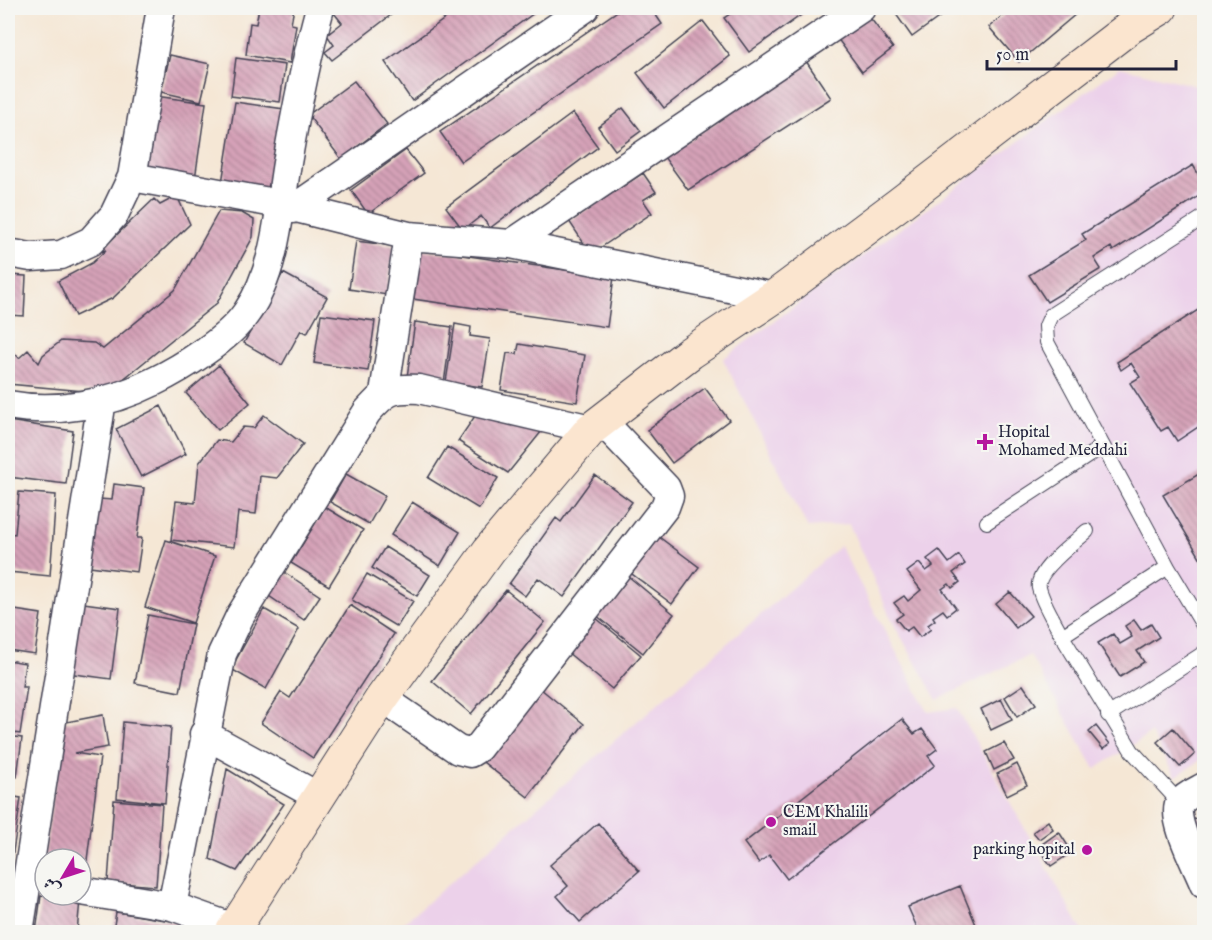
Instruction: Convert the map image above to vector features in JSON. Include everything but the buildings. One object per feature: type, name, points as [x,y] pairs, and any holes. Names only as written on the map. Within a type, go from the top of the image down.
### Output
[{"type":"main road","points":[[233,930],[382,698],[490,549],[563,459],[596,425],[690,353],[774,297],[1130,27],[1161,8]]},
{"type":"street","points":[[8,253],[31,256],[61,255],[91,241],[114,215],[132,177],[161,8]]},
{"type":"street","points":[[8,405],[27,409],[80,407],[136,391],[175,372],[210,347],[247,313],[263,281],[287,207],[305,63],[320,8]]},
{"type":"street","points":[[287,207],[585,8]]},
{"type":"street","points":[[512,244],[861,8]]},
{"type":"street","points":[[132,177],[287,207],[409,236],[512,244],[774,297]]},
{"type":"street","points":[[384,393],[409,236]]},
{"type":"street","points":[[172,906],[204,734],[222,654],[240,616],[367,411],[384,393],[396,388],[419,388],[596,425],[666,488],[669,496],[665,507],[478,748],[470,753],[458,750],[382,698]]},
{"type":"street","points":[[19,933],[102,400]]},
{"type":"street","points":[[204,734],[319,797]]},
{"type":"street","points":[[1204,787],[1180,803],[1179,820],[1204,884]]},
{"type":"street","points":[[93,893],[172,906],[233,930]]},
{"type":"lane","points":[[1204,217],[1051,315],[1046,326],[1047,342],[1168,567],[1204,627]]},
{"type":"lane","points":[[987,522],[1103,446]]},
{"type":"lane","points":[[1087,531],[1045,570],[1039,579],[1039,588],[1062,636],[1108,715],[1132,751],[1180,803]]},
{"type":"lane","points":[[1062,636],[1168,567]]},
{"type":"lane","points":[[1108,715],[1204,653]]},
{"type":"shaded area","name":"Hopital Mohamed Meddahi","points":[[1120,67],[1204,88],[1204,758],[1175,777],[1151,733],[1095,769],[1030,655],[937,700],[892,621],[849,524],[808,528],[723,359]]},
{"type":"shaded area","name":"CEM Khalili smail","points":[[840,546],[928,712],[957,708],[1083,932],[393,932]]},
{"type":"place","name":"Hopital Mohamed Meddahi","points":[[985,442]]},
{"type":"place","name":"CEM Khalili smail","points":[[771,822]]},
{"type":"place","name":"parking hopital","points":[[1087,850]]}]
